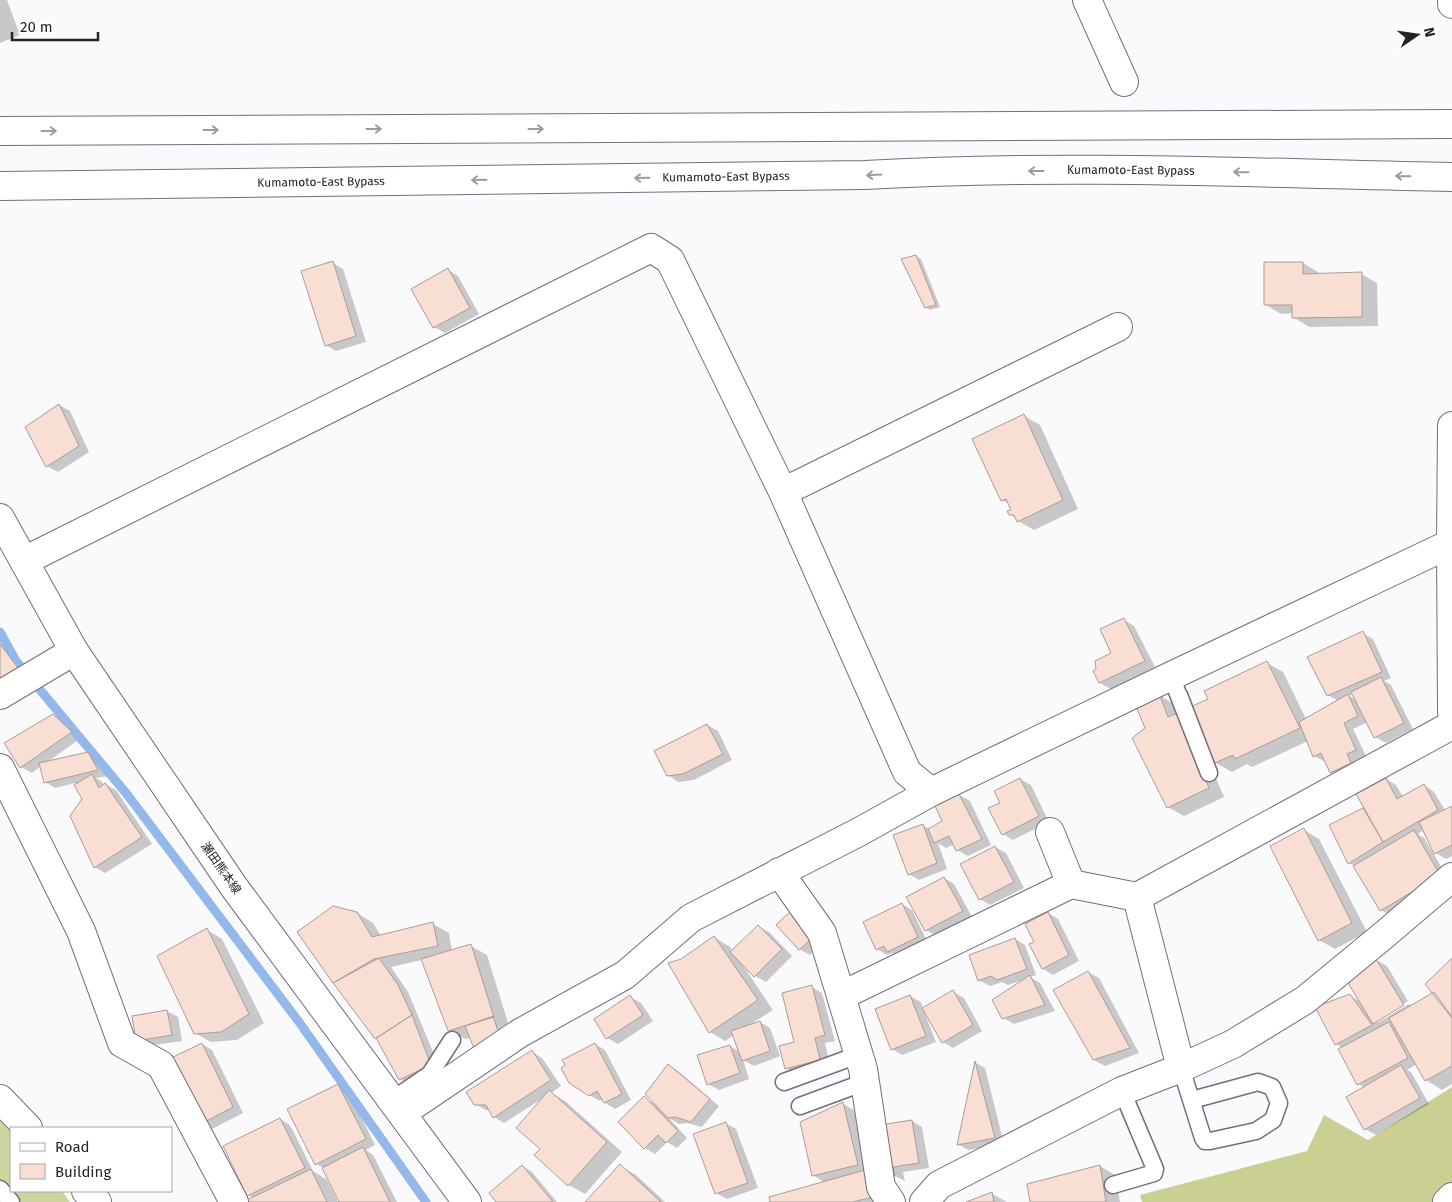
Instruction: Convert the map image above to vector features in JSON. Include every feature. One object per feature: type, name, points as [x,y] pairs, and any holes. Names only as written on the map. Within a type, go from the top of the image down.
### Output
[{"type":"main road","points":[[1087,0],[1124,82]]},
{"type":"main road","points":[[0,131],[1452,124]]},
{"type":"main road","name":"Kumamoto-East Bypass","points":[[0,186],[865,176],[942,171],[1155,170],[1452,177]]},
{"type":"main road","points":[[24,561],[651,248],[670,260],[783,492],[907,772],[931,792]]},
{"type":"main road","points":[[783,492],[1118,327]]},
{"type":"main road","points":[[1452,426],[1452,712]]},
{"type":"main road","name":"瀬田熊本線","points":[[0,518],[74,651],[234,887],[467,1202]]},
{"type":"main road","points":[[397,1107],[520,1033],[625,976],[691,918],[859,832],[931,792],[1175,685],[1451,543]]},
{"type":"main road","points":[[0,695],[74,651]]},
{"type":"main road","points":[[841,996],[1071,884],[1137,897],[1452,725]]},
{"type":"main road","points":[[0,768],[81,931],[122,1043],[161,1065],[234,1202]]},
{"type":"main road","points":[[1050,832],[1071,884]]},
{"type":"main road","points":[[779,872],[822,933],[865,1082],[882,1187],[891,1202]]},
{"type":"main road","points":[[924,1202],[939,1185],[1122,1091],[1181,1068],[1234,1044],[1305,1000],[1452,877]]},
{"type":"main road","points":[[1137,897],[1181,1068]]},
{"type":"main road","points":[[0,1099],[27,1127]]},
{"type":"main road","points":[[87,1192],[97,1202]]},
{"type":"main road","points":[[1447,1202],[1452,1196]]},
{"type":"lane","points":[[397,1107],[430,1074],[452,1040]]},
{"type":"lane","points":[[784,1082],[858,1055]]},
{"type":"lane","points":[[1181,1068],[1205,1141],[1256,1131],[1273,1120],[1279,1103],[1272,1087],[1258,1082],[1192,1100]]},
{"type":"lane","points":[[800,1106],[865,1082]]},
{"type":"lane","points":[[1113,1185],[1154,1173],[1156,1169],[1122,1091]]},
{"type":"lane","points":[[0,1189],[11,1202]]},
{"type":"green space","points":[[1452,1087],[1452,1182],[1434,1202],[1142,1202],[1140,1195],[1307,1151],[1324,1115],[1368,1140]]},
{"type":"green space","points":[[0,1117],[10,1127],[10,1192],[63,1192],[70,1202],[0,1202]]},
{"type":"building","points":[[916,255],[936,305],[925,308],[901,259]]},
{"type":"building","points":[[333,261],[356,336],[325,346],[301,271]]},
{"type":"building","points":[[1264,262],[1303,262],[1303,274],[1362,272],[1362,317],[1292,318],[1292,305],[1264,305]]},
{"type":"building","points":[[448,268],[470,308],[433,328],[411,289]]},
{"type":"building","points":[[59,404],[79,446],[46,467],[25,427]]},
{"type":"building","points":[[1024,414],[1063,500],[1017,522],[1014,515],[1009,515],[1007,511],[1011,510],[1006,499],[1001,501],[972,439]]},
{"type":"building","points":[[1124,618],[1145,661],[1099,683],[1093,671],[1096,669],[1095,661],[1111,653],[1100,629]]},
{"type":"building","points":[[1363,631],[1382,672],[1327,696],[1307,657]]},
{"type":"building","points":[[0,644],[21,672],[0,687]]},
{"type":"building","points":[[1267,661],[1300,728],[1235,759],[1233,755],[1215,763],[1188,708],[1208,699],[1204,691]]},
{"type":"building","points":[[1381,677],[1404,723],[1374,738],[1351,692]]},
{"type":"building","points":[[1159,693],[1168,717],[1178,713],[1209,788],[1167,808],[1132,738],[1145,728],[1136,706]]},
{"type":"building","points":[[1348,694],[1358,716],[1344,723],[1356,750],[1347,754],[1351,763],[1330,773],[1321,753],[1313,757],[1299,722]]},
{"type":"building","points":[[53,714],[72,732],[20,768],[4,743]]},
{"type":"building","points":[[707,724],[723,754],[683,774],[667,776],[654,751]]},
{"type":"building","points":[[88,752],[98,770],[44,783],[39,763]]},
{"type":"building","points":[[92,774],[99,788],[105,783],[142,837],[94,868],[70,816],[82,799],[74,785]]},
{"type":"building","points":[[1020,778],[1039,816],[1002,835],[988,808],[1000,803],[994,791]]},
{"type":"building","points":[[1386,778],[1397,799],[1424,784],[1438,810],[1383,842],[1356,794]]},
{"type":"building","points":[[959,794],[982,839],[956,851],[949,836],[934,843],[928,829],[942,821],[935,806]]},
{"type":"building","points":[[1452,806],[1452,845],[1434,854],[1419,822]]},
{"type":"building","points":[[1363,808],[1383,842],[1348,864],[1329,825]]},
{"type":"building","points":[[923,824],[937,863],[908,875],[893,835]]},
{"type":"building","points":[[1304,828],[1352,923],[1318,941],[1270,846]]},
{"type":"building","points":[[1414,830],[1440,875],[1380,911],[1353,866]]},
{"type":"building","points":[[995,846],[1014,882],[979,900],[960,864]]},
{"type":"building","points":[[944,877],[963,911],[925,931],[906,897]]},
{"type":"building","points":[[902,903],[918,937],[887,952],[884,946],[876,950],[863,922]]},
{"type":"building","points":[[333,906],[357,912],[372,937],[433,922],[438,946],[374,959],[333,983],[297,932]]},
{"type":"building","points":[[796,906],[819,932],[799,950],[776,925]]},
{"type":"building","points":[[1048,912],[1069,955],[1042,969],[1029,944],[1034,942],[1025,924]]},
{"type":"building","points":[[758,925],[782,949],[754,977],[730,952]]},
{"type":"building","points":[[207,928],[249,1014],[221,1032],[194,1034],[157,956]]},
{"type":"building","points":[[714,936],[758,1000],[709,1033],[668,963],[681,959]]},
{"type":"building","points":[[1015,938],[1027,969],[997,980],[991,976],[978,981],[969,955]]},
{"type":"building","points":[[471,944],[494,1017],[448,1031],[421,959]]},
{"type":"building","points":[[379,958],[398,985],[412,1015],[375,1039],[333,983]]},
{"type":"building","points":[[1452,958],[1452,1018],[1425,984]]},
{"type":"building","points":[[1376,959],[1404,1005],[1373,1024],[1345,978]]},
{"type":"building","points":[[1088,971],[1130,1048],[1093,1060],[1053,990]]},
{"type":"building","points":[[1030,975],[1045,1005],[1002,1019],[992,1000]]},
{"type":"building","points":[[812,985],[825,1035],[815,1038],[820,1060],[785,1069],[779,1046],[794,1042],[782,993]]},
{"type":"building","points":[[953,990],[973,1025],[942,1043],[922,1008]]},
{"type":"building","points":[[1434,992],[1452,1017],[1452,1066],[1425,1081],[1389,1018]]},
{"type":"building","points":[[1350,994],[1372,1025],[1335,1045],[1315,1007]]},
{"type":"building","points":[[630,995],[643,1015],[606,1039],[594,1019]]},
{"type":"building","points":[[910,995],[926,1036],[891,1050],[875,1009]]},
{"type":"building","points":[[167,1010],[172,1035],[136,1041],[132,1016]]},
{"type":"building","points":[[412,1015],[431,1065],[399,1080],[376,1038]]},
{"type":"building","points":[[493,1016],[501,1040],[475,1051],[465,1026]]},
{"type":"building","points":[[760,1021],[770,1051],[742,1061],[731,1031]]},
{"type":"building","points":[[1389,1022],[1408,1058],[1357,1085],[1338,1049]]},
{"type":"building","points":[[202,1043],[233,1107],[199,1125],[167,1060]]},
{"type":"building","points":[[595,1043],[622,1094],[604,1103],[597,1091],[589,1096],[569,1083],[561,1068],[565,1065],[562,1060]]},
{"type":"building","points":[[730,1045],[740,1073],[707,1085],[697,1055]]},
{"type":"building","points":[[532,1050],[551,1080],[493,1118],[486,1105],[474,1105],[466,1092]]},
{"type":"building","points":[[975,1061],[995,1138],[957,1145]]},
{"type":"building","points":[[668,1064],[710,1099],[691,1122],[675,1117],[668,1118],[645,1094]]},
{"type":"building","points":[[1401,1065],[1420,1098],[1364,1130],[1346,1097]]},
{"type":"building","points":[[338,1084],[366,1139],[315,1165],[287,1109]]},
{"type":"building","points":[[549,1090],[607,1142],[568,1186],[534,1155],[540,1149],[516,1128]]},
{"type":"building","points":[[644,1096],[678,1131],[666,1143],[658,1135],[644,1149],[618,1122]]},
{"type":"building","points":[[843,1102],[858,1165],[812,1176],[800,1122]]},
{"type":"building","points":[[280,1118],[305,1168],[247,1196],[223,1146]]},
{"type":"building","points":[[912,1120],[919,1163],[893,1167],[895,1176],[888,1174],[880,1125]]},
{"type":"building","points":[[726,1122],[748,1183],[715,1194],[693,1134]]},
{"type":"building","points":[[363,1147],[390,1202],[339,1202],[322,1168]]},
{"type":"building","points":[[620,1164],[661,1202],[585,1202]]},
{"type":"building","points":[[522,1165],[553,1202],[496,1202],[489,1193]]},
{"type":"building","points":[[1100,1165],[1106,1202],[1030,1202],[1027,1184]]},
{"type":"building","points":[[872,1168],[880,1195],[853,1202],[770,1202],[769,1197]]},
{"type":"building","points":[[311,1169],[327,1202],[248,1202],[247,1200]]},
{"type":"building","points":[[992,1192],[994,1202],[966,1202]]},
{"type":"waterway","points":[[0,632],[16,661],[126,793],[299,1022],[426,1202]]}]
